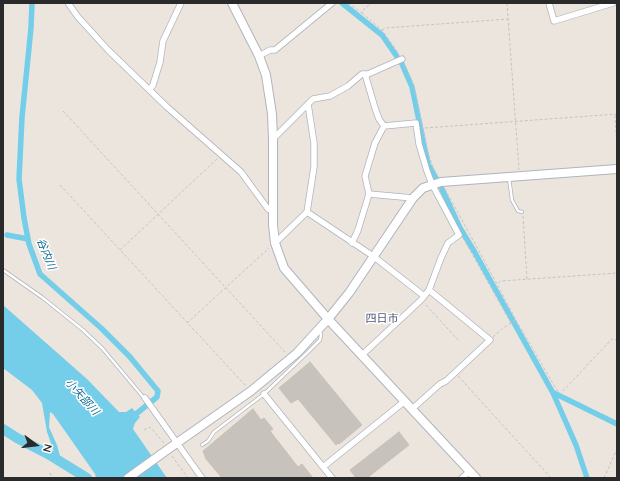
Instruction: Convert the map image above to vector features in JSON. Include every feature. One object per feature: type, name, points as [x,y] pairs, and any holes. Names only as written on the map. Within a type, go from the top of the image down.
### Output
[{"type":"street","points":[[68,3],[78,17],[108,50],[167,107],[241,172],[268,209],[272,210]]},
{"type":"street","points":[[150,89],[153,85],[160,62],[163,41],[181,3]]},
{"type":"street","points":[[232,3],[259,56],[266,76],[269,92],[273,139],[272,210],[275,243],[284,268],[328,319],[476,478]]},
{"type":"street","points":[[259,56],[270,50],[275,50],[332,3]]},
{"type":"street","points":[[549,3],[554,21],[613,3]]},
{"type":"street","points":[[273,139],[316,98],[330,96],[348,86],[362,74],[368,74],[402,59]]},
{"type":"street","points":[[365,74],[375,108],[384,126]]},
{"type":"street","points":[[275,243],[307,212],[314,167],[314,143],[308,104]]},
{"type":"street","points":[[362,356],[423,298],[429,290],[448,243],[459,235],[437,183],[427,171],[419,144],[416,123],[384,126]]},
{"type":"street","points":[[352,243],[358,230],[369,194],[365,176],[375,143],[384,126]]},
{"type":"street","points":[[128,478],[251,391],[288,361],[328,319],[349,292],[413,198],[423,188],[437,183],[617,169]]},
{"type":"street","points":[[369,194],[413,198]]},
{"type":"street","points":[[307,212],[373,256],[423,298]]},
{"type":"street","points":[[412,409],[440,384],[446,381],[490,340],[429,290]]},
{"type":"street","points":[[264,394],[332,478]]},
{"type":"street","points":[[145,398],[175,444],[202,478]]},
{"type":"street","points":[[323,467],[404,401]]},
{"type":"street","points":[[462,478],[470,471]]},
{"type":"lane","points":[[508,177],[512,200],[518,211],[522,212]]},
{"type":"lane","points":[[3,270],[43,298],[83,330],[102,348],[145,398]]},
{"type":"lane","points":[[202,445],[214,432],[264,394],[308,352],[320,340],[321,335],[318,330]]},
{"type":"path","points":[[348,3],[382,30],[402,59],[411,78],[416,95],[428,152],[437,183],[560,394],[612,339],[617,340]]},
{"type":"path","points":[[362,13],[365,8],[372,3]]},
{"type":"path","points":[[507,3],[520,176]]},
{"type":"path","points":[[382,30],[384,28],[508,19]]},
{"type":"path","points":[[63,111],[285,352]]},
{"type":"path","points":[[615,114],[617,147]]},
{"type":"path","points":[[417,129],[617,114]]},
{"type":"path","points":[[120,250],[222,155]]},
{"type":"path","points":[[60,185],[251,391]]},
{"type":"path","points":[[522,212],[528,280]]},
{"type":"path","points":[[459,235],[462,236],[466,242],[511,323]]},
{"type":"path","points":[[187,323],[275,243]]},
{"type":"path","points":[[497,284],[501,282],[617,273]]},
{"type":"path","points":[[423,298],[459,341]]},
{"type":"path","points":[[490,340],[503,328],[516,320]]},
{"type":"path","points":[[455,373],[551,478]]},
{"type":"path","points":[[604,478],[617,449]]},
{"type":"path","points":[[50,473],[52,478]]},
{"type":"water","name":"小矢部川","points":[[3,305],[87,379],[119,412],[126,412],[132,408],[140,417],[135,423],[133,429],[167,478],[96,478],[95,474],[53,414],[50,412],[49,427],[60,456],[54,453],[47,432],[42,403],[32,390],[3,368]]},
{"type":"building","points":[[310,362],[362,425],[336,445],[298,399],[291,403],[279,388]]},
{"type":"building","points":[[253,409],[261,420],[264,418],[273,429],[270,431],[298,467],[302,464],[313,478],[222,478],[206,459],[203,451]]},
{"type":"building","points":[[399,432],[409,445],[367,478],[356,478],[350,470]]},
{"type":"waterway","name":"谷内川","points":[[32,3],[22,117],[19,179],[29,244],[40,274],[101,328],[130,357],[158,391],[157,397],[131,418]]},
{"type":"waterway","points":[[342,3],[382,35],[402,64],[412,87],[428,164],[441,187],[460,228],[553,393],[576,445],[587,478]]},
{"type":"waterway","points":[[7,235],[28,239]]},
{"type":"waterway","points":[[554,393],[617,424]]},
{"type":"waterway","points":[[3,429],[87,478]]},
{"type":"district","name":"四日市","points":[[382,319]]}]
